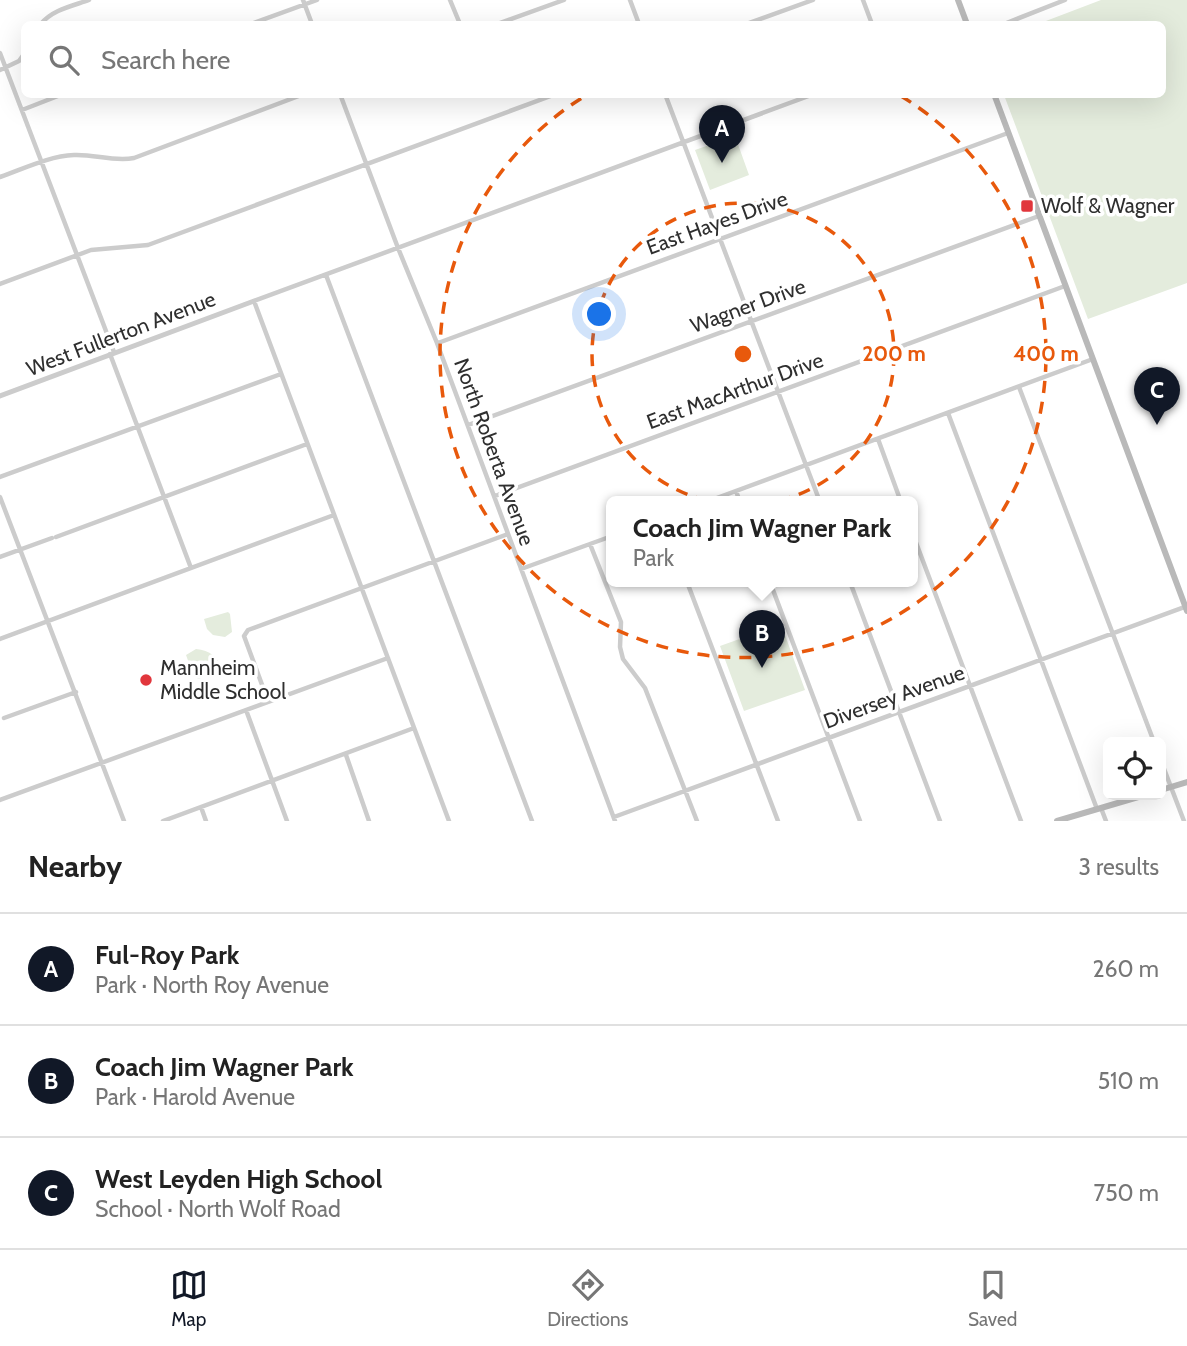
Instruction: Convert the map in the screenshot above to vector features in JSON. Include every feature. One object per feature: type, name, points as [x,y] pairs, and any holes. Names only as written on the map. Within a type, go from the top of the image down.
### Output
[{"type":"main road","points":[[958,0],[966,21]]},
{"type":"main road","points":[[995,98],[1186,608]]},
{"type":"main road","points":[[1166,788],[1187,782]]},
{"type":"main road","points":[[1057,821],[1129,800]]},
{"type":"street","points":[[44,21],[58,11],[89,0]]},
{"type":"street","points":[[258,21],[303,2],[317,0]]},
{"type":"street","points":[[450,0],[459,21]]},
{"type":"street","points":[[505,21],[564,0]]},
{"type":"street","points":[[630,0],[638,21]]},
{"type":"street","points":[[754,21],[813,0]]},
{"type":"street","points":[[863,0],[871,21]]},
{"type":"street","points":[[1011,21],[1053,2],[1065,0]]},
{"type":"street","points":[[303,2],[311,21]]},
{"type":"street","points":[[0,53],[3,69],[22,110],[77,255],[191,568]]},
{"type":"street","points":[[3,69],[21,58]]},
{"type":"street","points":[[22,110],[53,98]]},
{"type":"street","points":[[0,177],[41,162],[72,155],[119,161],[134,158],[293,98]]},
{"type":"street","name":"North Roberta Avenue","points":[[341,98],[495,496],[615,819]]},
{"type":"street","points":[[0,284],[102,248],[148,245],[545,98]]},
{"type":"street","points":[[667,98],[818,496]]},
{"type":"street","points":[[449,821],[254,301],[803,98]]},
{"type":"street","name":"East Hayes Drive","points":[[437,344],[1008,133]]},
{"type":"street","name":"Wagner Drive","points":[[468,425],[1039,216]]},
{"type":"street","points":[[326,275],[533,821]]},
{"type":"street","name":"East MacArthur Drive","points":[[495,496],[1065,286]]},
{"type":"street","name":"West Fullerton Avenue","points":[[0,396],[254,301]]},
{"type":"street","points":[[722,496],[1093,359]]},
{"type":"street","points":[[0,477],[281,374]]},
{"type":"street","points":[[1019,387],[1152,737]]},
{"type":"street","points":[[948,413],[1040,660],[1106,821]]},
{"type":"street","points":[[877,439],[899,496]]},
{"type":"street","points":[[0,557],[307,444]]},
{"type":"street","points":[[736,491],[738,496]]},
{"type":"street","points":[[0,496],[124,821]]},
{"type":"street","points":[[0,639],[334,515]]},
{"type":"street","points":[[268,701],[244,636],[248,630],[508,534]]},
{"type":"street","points":[[521,569],[606,538]]},
{"type":"street","points":[[590,544],[606,584]]},
{"type":"street","points":[[918,548],[1021,821]]},
{"type":"street","points":[[607,587],[621,622],[620,647],[623,659],[645,688],[697,821]]},
{"type":"street","points":[[689,587],[778,821]]},
{"type":"street","points":[[772,587],[860,821]]},
{"type":"street","points":[[852,587],[940,821]]},
{"type":"street","name":"Diversey Avenue","points":[[615,819],[685,790],[1186,608]]},
{"type":"street","points":[[0,800],[387,658]]},
{"type":"street","points":[[4,718],[76,692]]},
{"type":"street","points":[[246,710],[287,821]]},
{"type":"street","points":[[163,821],[414,728]]},
{"type":"street","points":[[346,754],[369,821]]},
{"type":"street","points":[[1166,774],[1184,821]]},
{"type":"street","points":[[201,807],[206,821]]},
{"type":"green space","points":[[1101,0],[1187,0],[1187,283],[1088,319],[1005,98],[1166,98],[1166,21],[1046,21]]},
{"type":"green space","points":[[735,136],[749,175],[710,190],[695,150]]},
{"type":"green space","points":[[228,612],[232,632],[225,637],[213,635],[207,629],[204,619]]},
{"type":"green space","points":[[781,624],[805,690],[744,711],[720,646]]},
{"type":"green space","points":[[196,649],[213,655],[223,671],[199,679],[194,677],[186,655]]},
{"type":"place","name":"Ful-Roy Park","points":[[722,163]]},
{"type":"place","name":"Wolf & Wagner","points":[[1027,206]]},
{"type":"place","name":"West Leyden High School","points":[[1157,425]]},
{"type":"place","name":"Coach Jim Wagner Park","points":[[762,668]]},
{"type":"place","name":"Mannheim Middle School","points":[[146,680]]}]
